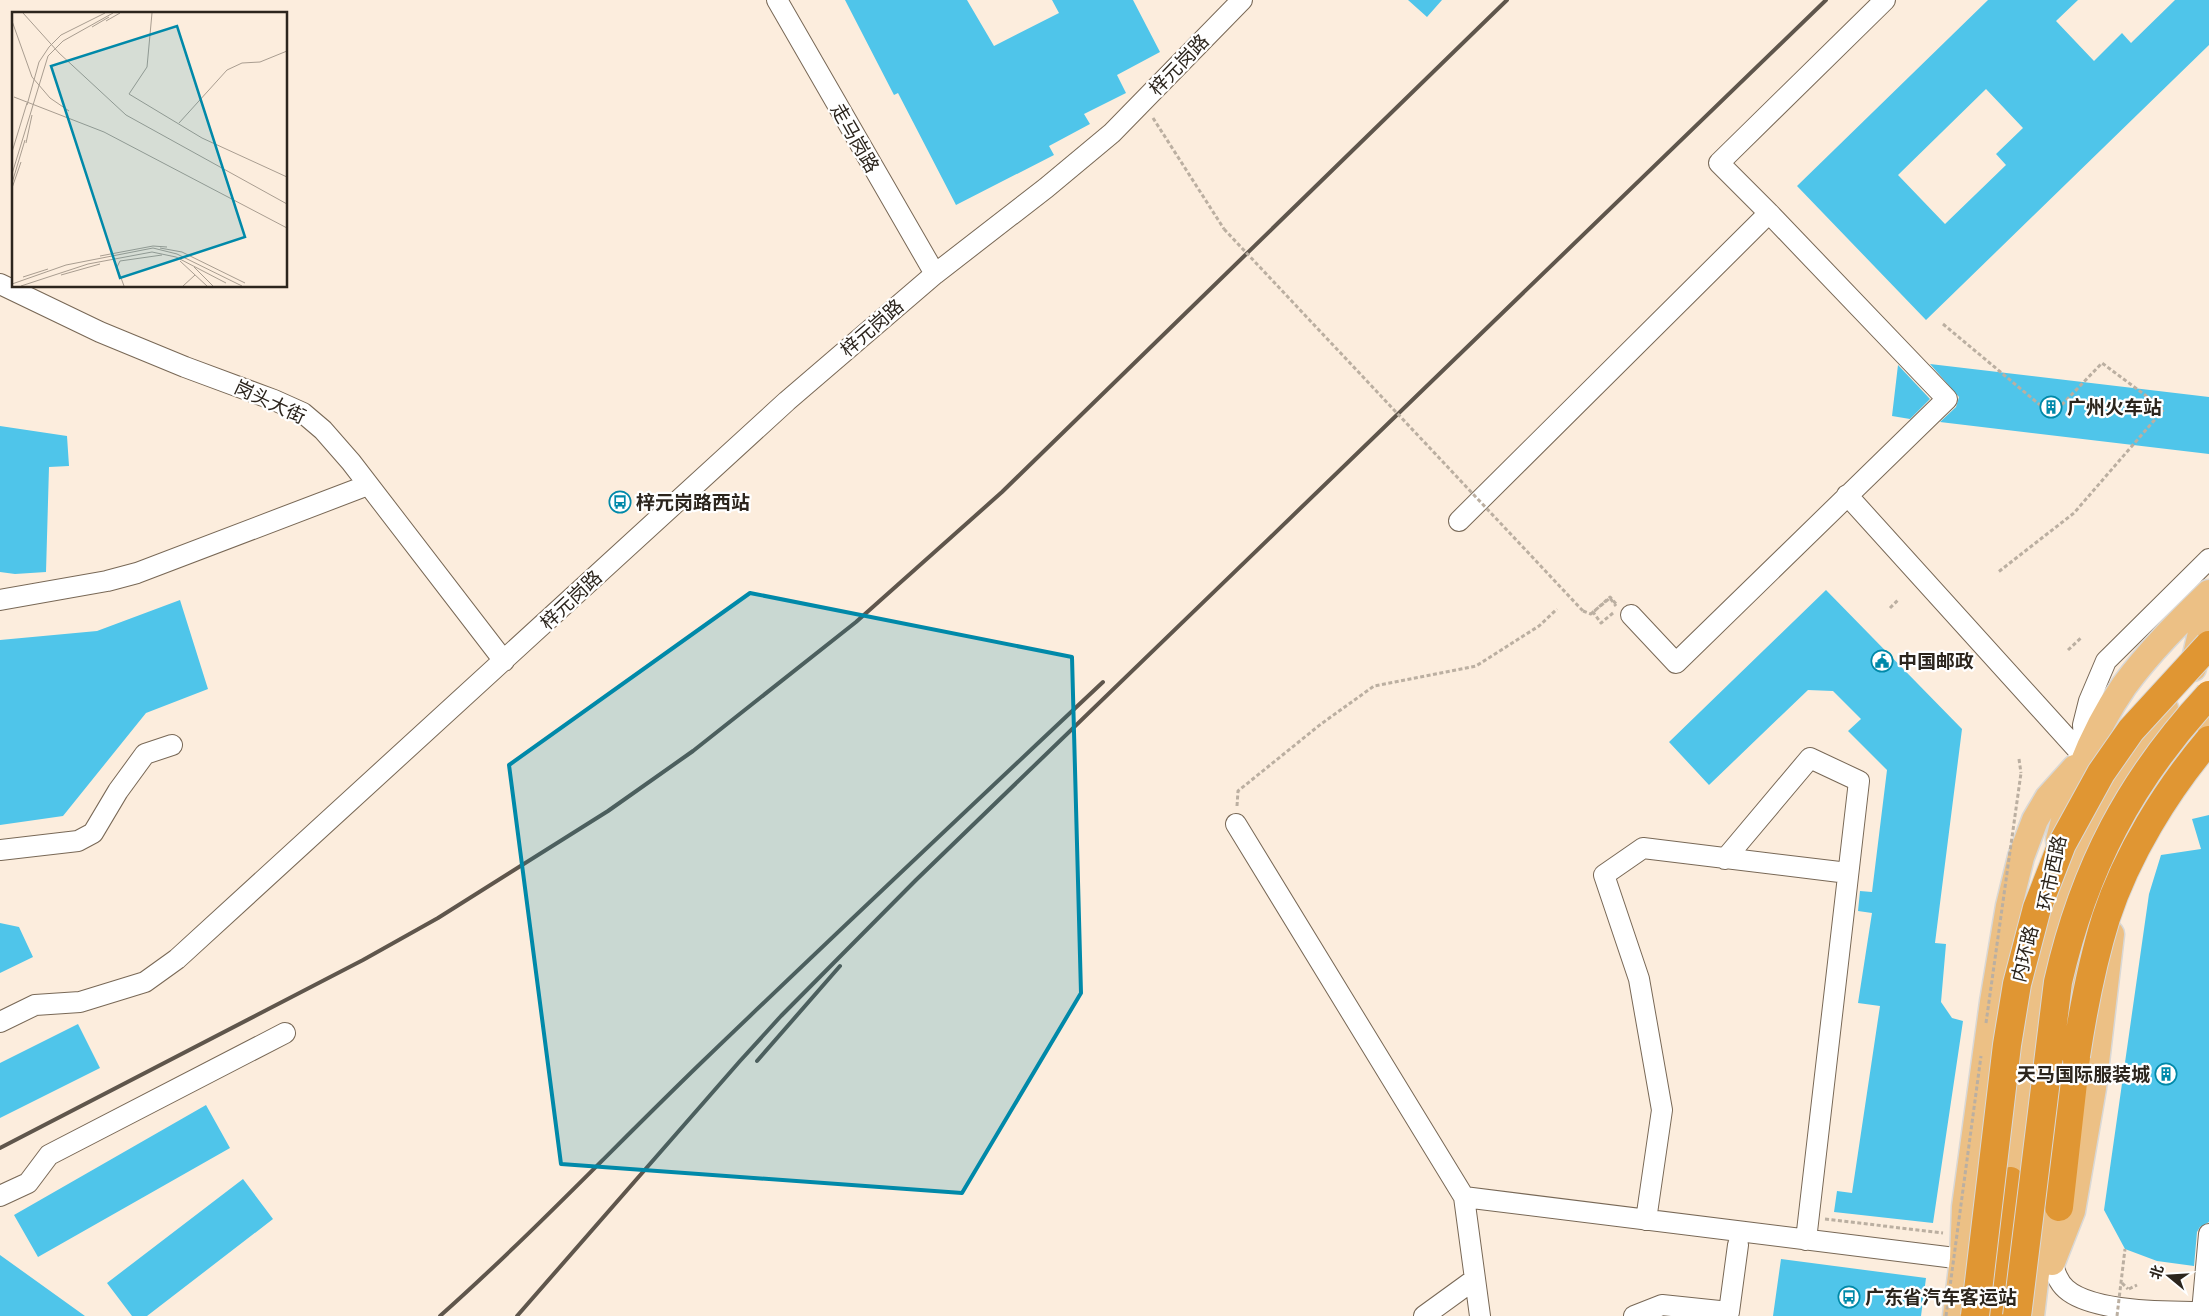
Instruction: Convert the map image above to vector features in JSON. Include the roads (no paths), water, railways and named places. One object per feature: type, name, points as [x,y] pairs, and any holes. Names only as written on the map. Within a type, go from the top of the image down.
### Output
[{"type":"highway","name":"内环路","points":[[1975,1316],[2007,1045],[2017,984],[2037,908],[2062,844],[2101,773],[2131,730],[2209,645]]},
{"type":"highway","name":"内环路","points":[[2017,1316],[2058,982],[2069,935],[2099,854],[2123,808],[2162,750],[2200,687]]},
{"type":"highway","points":[[2058,1207],[2084,1002],[2106,918],[2120,883],[2170,792],[2209,740]]},
{"type":"highway","points":[[1996,1316],[2010,1181]]},
{"type":"main road","name":"环市西路","points":[[1991,1316],[2010,1181],[2042,919],[2071,835],[2085,758],[2115,701],[2135,672],[2155,648],[2209,593]]},
{"type":"main road","points":[[2200,687],[2209,598]]},
{"type":"main road","points":[[2071,835],[2151,726],[2200,687],[2209,660]]},
{"type":"main road","points":[[2032,1316],[2071,994],[2088,926],[2114,853],[2131,819],[2177,744],[2209,699]]},
{"type":"main road","points":[[2177,744],[2209,718]]},
{"type":"main road","points":[[1956,1316],[1960,1247],[2002,942],[2021,858],[2035,820],[2060,783],[2085,758]]},
{"type":"main road","points":[[2032,1316],[2072,1211],[2092,1088],[2120,867],[2131,819]]},
{"type":"main road","points":[[2035,820],[2114,853]]},
{"type":"main road","points":[[2052,1262],[2058,1207]]},
{"type":"street","name":"走马岗路","points":[[777,0],[935,274]]},
{"type":"street","name":"梓元岗路","points":[[0,1022],[35,1005],[80,1002],[145,982],[177,959],[788,401],[935,274],[1086,155],[1143,102],[1242,0]]},
{"type":"street","points":[[1624,612],[1676,663],[1746,598],[1847,495],[1947,399],[1719,163],[1885,0]]},
{"type":"street","points":[[1459,521],[1769,213]]},
{"type":"street","name":"岗头大街","points":[[0,284],[100,332],[303,413],[345,455],[504,661]]},
{"type":"street","points":[[0,600],[107,581],[136,573],[368,485]]},
{"type":"street","points":[[1847,495],[2085,758]]},
{"type":"street","points":[[2085,758],[2083,725],[2088,701],[2106,661],[2209,559]]},
{"type":"street","points":[[2106,661],[2104,674],[2107,687],[2115,701],[2177,744]]},
{"type":"street","points":[[0,850],[78,840],[93,833],[118,791],[145,754],[172,745]]},
{"type":"street","points":[[1726,859],[1810,758],[1859,781],[1806,1240]]},
{"type":"street","points":[[1236,824],[1464,1197],[1480,1316]]},
{"type":"street","points":[[1646,1220],[1662,1110],[1640,979],[1604,875],[1643,848],[1848,873]]},
{"type":"street","points":[[0,1196],[28,1183],[49,1155],[285,1033]]},
{"type":"street","points":[[1464,1197],[1806,1240],[1960,1247]]},
{"type":"street","points":[[2052,1262],[2056,1275],[2066,1289],[2088,1301],[2114,1307],[2206,1312],[2209,1234]]},
{"type":"street","points":[[1634,1316],[1640,1312],[1662,1306],[1729,1312],[1738,1245]]},
{"type":"street","points":[[1424,1316],[1475,1278]]},
{"type":"railway","points":[[0,1148],[363,960],[438,918],[608,811],[693,751],[856,622],[1002,492],[1507,0]]},
{"type":"railway","points":[[517,1316],[781,1016],[916,880],[1826,0]]},
{"type":"railway","points":[[440,1316],[540,1222],[752,1014],[1103,682]]},
{"type":"railway","points":[[757,1061],[840,966]]},
{"type":"place","name":"广州火车站","points":[[2051,407]]},
{"type":"place","name":"梓元岗路西站","points":[[620,502]]},
{"type":"place","name":"中国邮政","points":[[1882,661]]},
{"type":"place","name":"天马国际服装城","points":[[2166,1074]]},
{"type":"place","name":"广东省汽车客运站","points":[[1849,1297]]}]
